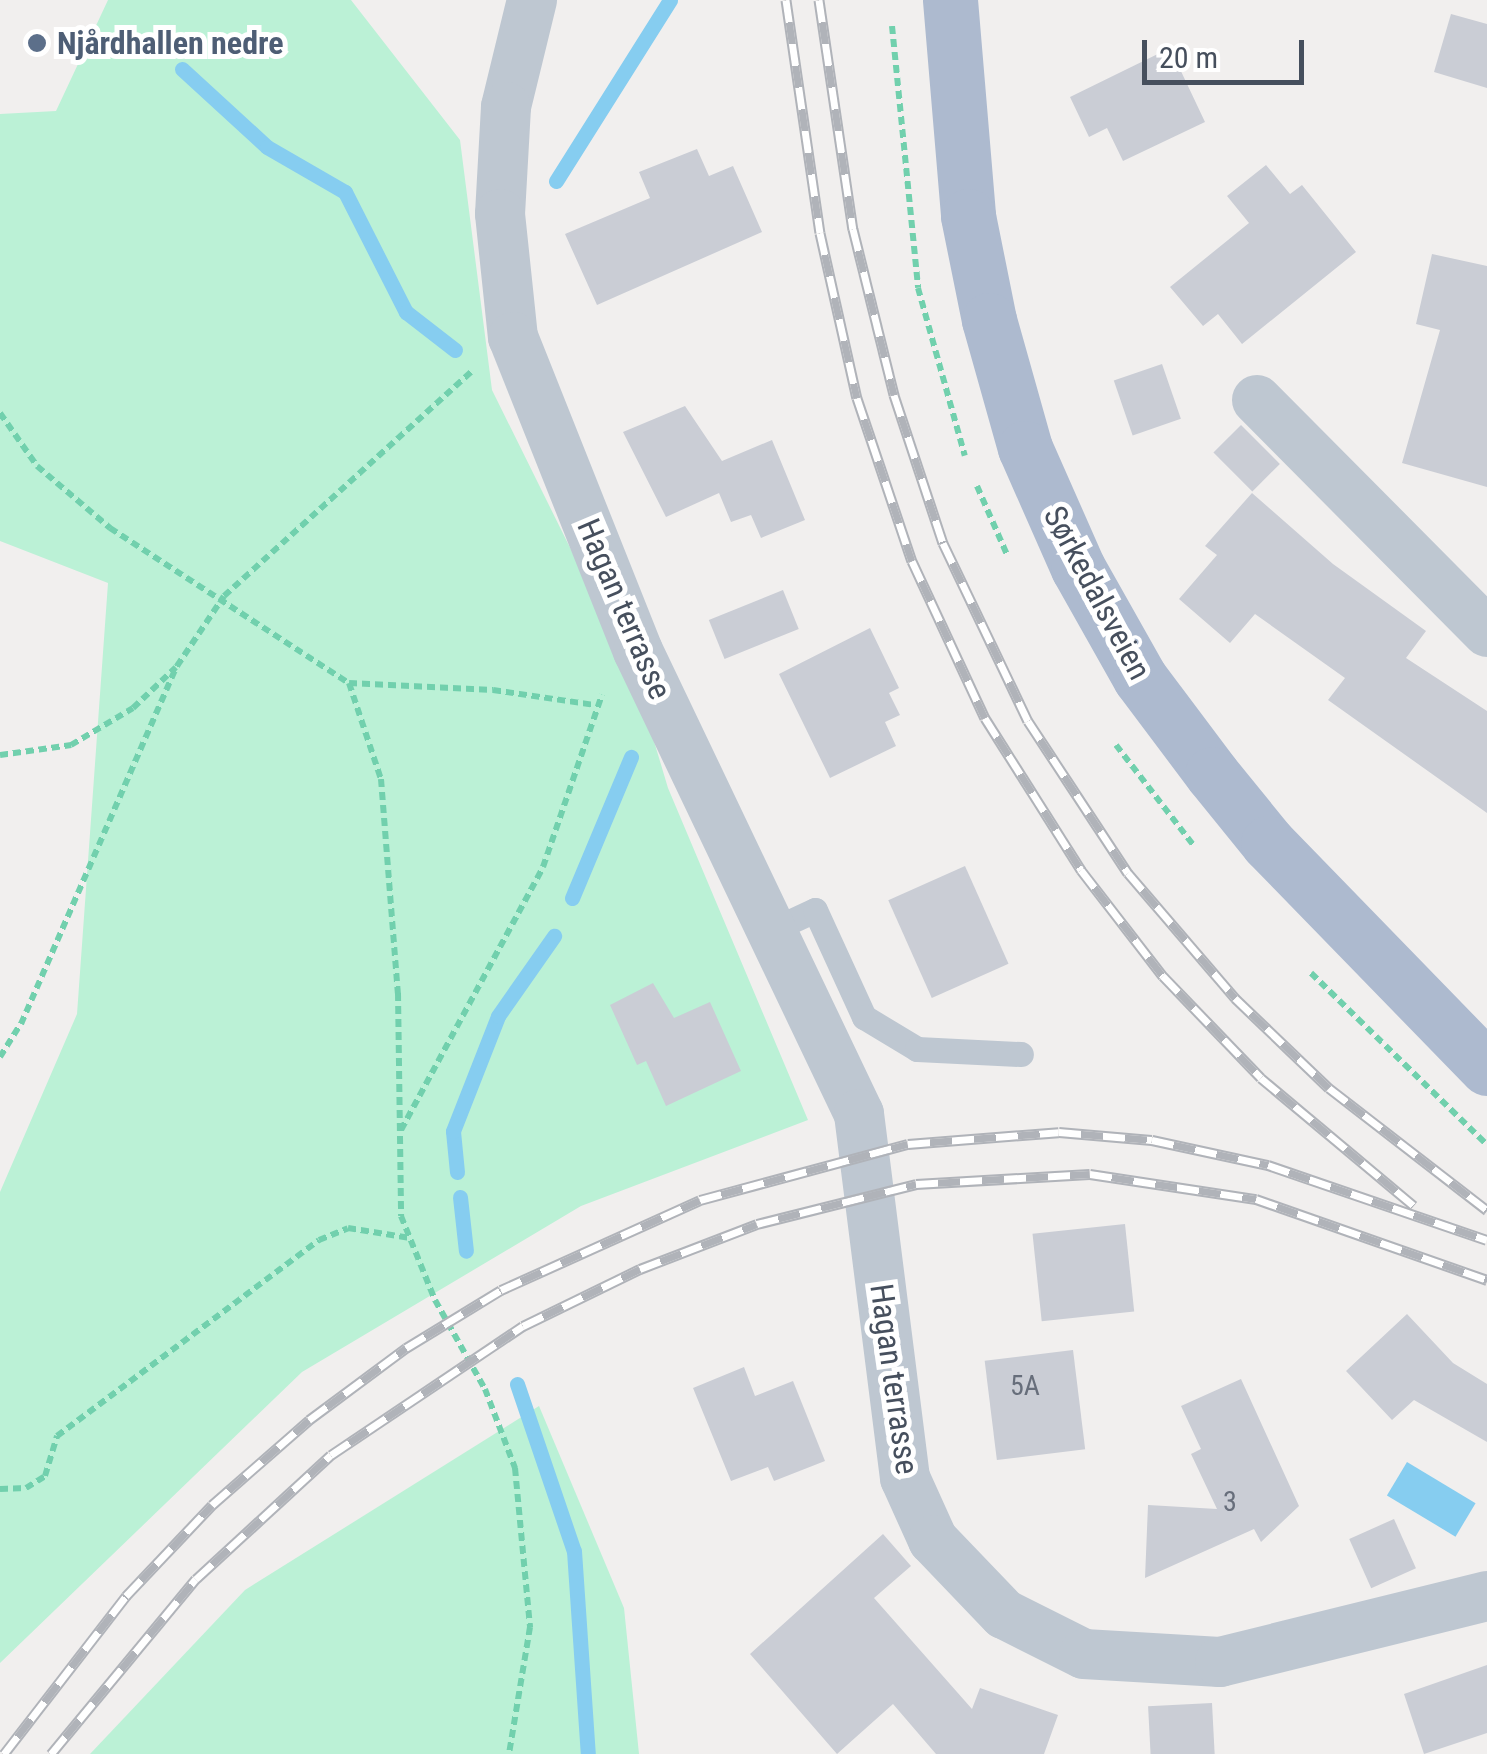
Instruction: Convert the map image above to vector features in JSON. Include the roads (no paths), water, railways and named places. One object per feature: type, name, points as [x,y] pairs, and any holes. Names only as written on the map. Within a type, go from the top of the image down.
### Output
[{"type":"main road","name":"Sørkedalsveien","points":[[950,0],[968,216],[989,320],[1025,448],[1078,568],[1140,678],[1268,843],[1487,1068]]},
{"type":"street","name":"Hagan terrasse","points":[[532,0],[506,107],[500,196],[512,337],[638,652],[774,928],[859,1114],[905,1478],[933,1540],[1004,1614],[1084,1654],[1220,1662],[1487,1596]]},
{"type":"street","points":[[1257,400],[1487,632]]},
{"type":"lane","points":[[774,928],[815,910],[864,1017],[917,1049],[1021,1054]]},
{"type":"water","points":[[1407,1462],[1476,1503],[1455,1537],[1387,1495]]},
{"type":"waterway","points":[[556,181],[670,0]]},
{"type":"waterway","points":[[182,69],[267,147],[345,192],[406,312],[455,350]]},
{"type":"waterway","points":[[572,898],[631,757]]},
{"type":"waterway","points":[[457,1172],[453,1131],[498,1016],[554,936]]},
{"type":"waterway","points":[[460,1197],[466,1251]]},
{"type":"waterway","points":[[517,1384],[574,1551],[588,1754]]},
{"type":"railway","points":[[786,0],[820,233],[857,398],[912,561],[985,718],[1081,870],[1163,976],[1261,1078],[1414,1206]]},
{"type":"railway","points":[[819,0],[853,229],[894,395],[943,543],[1028,721],[1128,873],[1235,998],[1329,1088],[1487,1210]]},
{"type":"railway","points":[[4,1754],[126,1596],[212,1505],[309,1420],[406,1348],[501,1290],[700,1200],[908,1144],[1059,1132],[1152,1140],[1268,1165],[1487,1240]]},
{"type":"railway","points":[[51,1754],[196,1579],[331,1455],[523,1326],[640,1269],[757,1224],[916,1184],[1090,1174],[1256,1199],[1487,1280]]},
{"type":"place","name":"Njårdhallen nedre","points":[[37,43]]}]
